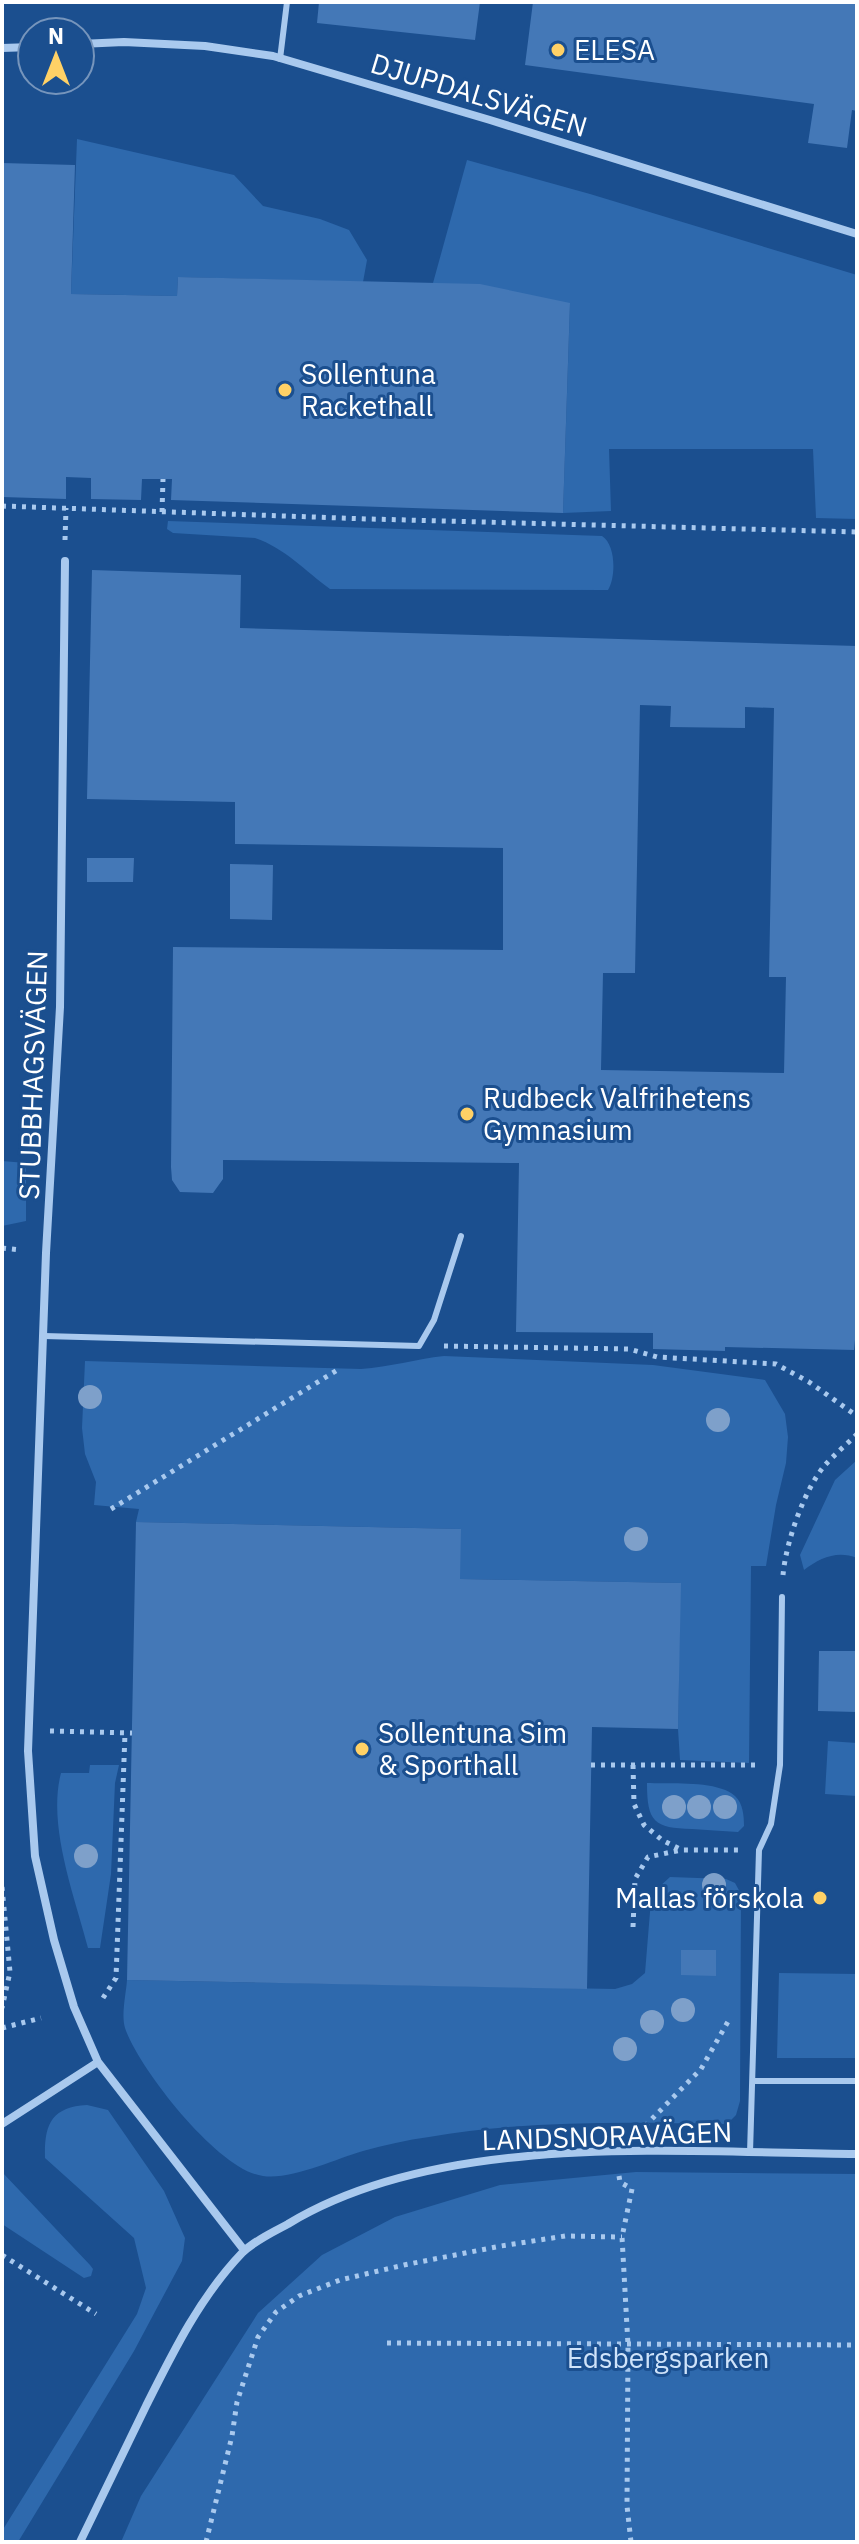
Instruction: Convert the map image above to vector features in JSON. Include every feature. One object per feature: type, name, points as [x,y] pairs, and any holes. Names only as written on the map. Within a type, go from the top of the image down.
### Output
[{"type":"street","name":"DJUPDALSVÄGEN","points":[[96,43],[205,46],[280,59],[490,120],[857,234]]},
{"type":"street","name":"STUBBHAGSVÄGEN","points":[[65,561],[60,1007],[46,1253],[28,1751],[34,1841],[54,1940],[74,2007],[98,2062],[244,2250]]},
{"type":"street","points":[[2,2124],[98,2062]]},
{"type":"street","name":"LANDSNORAVÄGEN","points":[[80,2542],[175,2348],[212,2288],[244,2250],[309,2211],[369,2185],[474,2161],[619,2152],[857,2154]]},
{"type":"lane","points":[[280,59],[287,2]]},
{"type":"lane","points":[[44,1336],[419,1346],[434,1320],[461,1236]]},
{"type":"lane","name":"LANDSNORAVÄGEN","points":[[750,2153],[759,1850],[771,1824],[780,1765],[782,1597]]},
{"type":"lane","points":[[753,2081],[857,2081]]},
{"type":"path","points":[[162,512],[163,479]]},
{"type":"path","points":[[2,506],[857,532]]},
{"type":"path","points":[[419,1346],[629,1349],[657,1357],[776,1364],[809,1382],[857,1416]]},
{"type":"path","points":[[111,1509],[344,1366]]},
{"type":"path","points":[[782,1597],[785,1558],[797,1517],[824,1466],[857,1434]]},
{"type":"path","points":[[49,1731],[128,1733],[116,1978],[103,1998]]},
{"type":"path","points":[[591,1765],[780,1765]]},
{"type":"path","points":[[633,1765],[634,1804],[644,1825],[662,1840],[682,1850]]},
{"type":"path","points":[[633,1927],[635,1879],[648,1857],[682,1850],[759,1850]]},
{"type":"path","points":[[2,1887],[10,1972],[2,2008]]},
{"type":"path","points":[[642,2130],[701,2069],[757,1970]]},
{"type":"path","points":[[2,2028],[41,2018]]},
{"type":"path","points":[[619,2175],[620,2182],[632,2189],[622,2237],[628,2345],[627,2506],[631,2542]]},
{"type":"path","points":[[206,2542],[232,2436],[237,2402],[258,2337],[276,2312],[299,2296],[340,2280],[404,2265],[565,2236],[622,2237]]},
{"type":"path","points":[[2,2255],[96,2314]]},
{"type":"path","points":[[387,2343],[857,2345]]},
{"type":"green space","points":[[77,139],[234,175],[263,206],[320,219],[349,230],[367,260],[363,282],[178,277],[177,296],[71,294]]},
{"type":"green space","points":[[467,160],[857,275],[857,519],[816,518],[813,449],[609,449],[611,511],[563,513],[570,304],[433,283]]},
{"type":"green space","points":[[168,521],[602,536],[607,540],[612,554],[612,577],[608,590],[330,589],[266,542],[255,538],[173,533],[167,529]]},
{"type":"green space","points":[[2,1161],[26,1163],[26,1221],[2,1226]]},
{"type":"green space","points":[[444,1356],[653,1365],[765,1380],[785,1414],[788,1437],[766,1566],[751,1566],[749,1763],[680,1760],[680,1583],[460,1579],[460,1529],[136,1522],[139,1509],[94,1505],[96,1482],[85,1454],[82,1428],[85,1361],[361,1369]]},
{"type":"green space","points":[[857,1460],[857,1558],[829,1556],[804,1570],[800,1555],[835,1480]]},
{"type":"green space","points":[[828,1741],[857,1743],[857,1796],[825,1794]]},
{"type":"green space","points":[[90,1765],[119,1765],[115,1783],[111,1874],[100,1948],[88,1948],[64,1861],[57,1816],[61,1773],[89,1773]]},
{"type":"green space","points":[[647,1783],[693,1784],[727,1791],[740,1802],[744,1826],[738,1832],[661,1824],[651,1814]]},
{"type":"green space","points":[[670,1877],[726,1879],[735,1883],[741,1894],[740,2101],[736,2115],[727,2124],[577,2123],[466,2131],[379,2147],[287,2175],[263,2176],[245,2170],[225,2157],[183,2116],[146,2068],[125,2028],[127,1980],[615,1989],[632,1984],[645,1973],[651,1900]]},
{"type":"green space","points":[[779,1973],[857,1974],[857,2058],[777,2058]]},
{"type":"green space","points":[[87,2105],[108,2110],[164,2191],[185,2238],[182,2261],[134,2351],[18,2542],[2,2542],[2,2531],[137,2314],[146,2288],[134,2238],[45,2158],[46,2136],[52,2120],[65,2109]]},
{"type":"green space","points":[[2,2172],[90,2265],[93,2269],[91,2276],[84,2278],[2,2224]]},
{"type":"green space","name":"Edsbergsparken","points":[[636,2172],[857,2174],[857,2542],[121,2542],[141,2496],[258,2313],[322,2255],[395,2217],[500,2185]]},
{"type":"building","points":[[319,2],[480,2],[475,40],[317,23]]},
{"type":"building","points":[[533,2],[857,2],[857,111],[852,110],[847,148],[808,143],[814,104],[525,65]]},
{"type":"building","name":"Sollentuna Rackethall","points":[[2,163],[75,165],[71,294],[177,296],[178,277],[480,284],[570,303],[563,513],[171,500],[172,479],[142,479],[141,500],[91,499],[91,478],[66,477],[66,499],[2,497]]},
{"type":"building","name":"Rudbeck Valfrihetens Gymnasium","points":[[92,570],[241,575],[240,628],[857,646],[857,1320],[854,1350],[653,1349],[653,1333],[516,1332],[519,1163],[223,1160],[223,1179],[213,1193],[180,1192],[172,1180],[171,1167],[173,947],[503,950],[503,848],[235,844],[235,802],[87,799]],"holes":[[[640,705],[671,706],[670,727],[745,728],[745,707],[774,708],[769,977],[786,977],[784,1073],[601,1070],[603,973],[635,973]]]},
{"type":"building","points":[[87,858],[134,858],[133,882],[87,882]]},
{"type":"building","points":[[230,864],[273,865],[272,920],[230,919]]},
{"type":"building","name":"Sollentuna Sim & Sporthall","points":[[136,1522],[461,1529],[460,1579],[681,1583],[678,1729],[592,1727],[587,1989],[127,1980]]},
{"type":"building","points":[[819,1651],[857,1651],[857,1712],[818,1711]]},
{"type":"building","points":[[681,1950],[716,1950],[716,1976],[681,1975]]},
{"type":"place","name":"ELESA","points":[[558,50]]},
{"type":"place","name":"Sollentuna Rackethall","points":[[285,390]]},
{"type":"place","name":"Rudbeck Valfrihetens Gymnasium","points":[[467,1114]]},
{"type":"place","name":"Sollentuna Sim & Sporthall","points":[[362,1749]]},
{"type":"place","name":"Mallas förskola","points":[[820,1898]]}]
